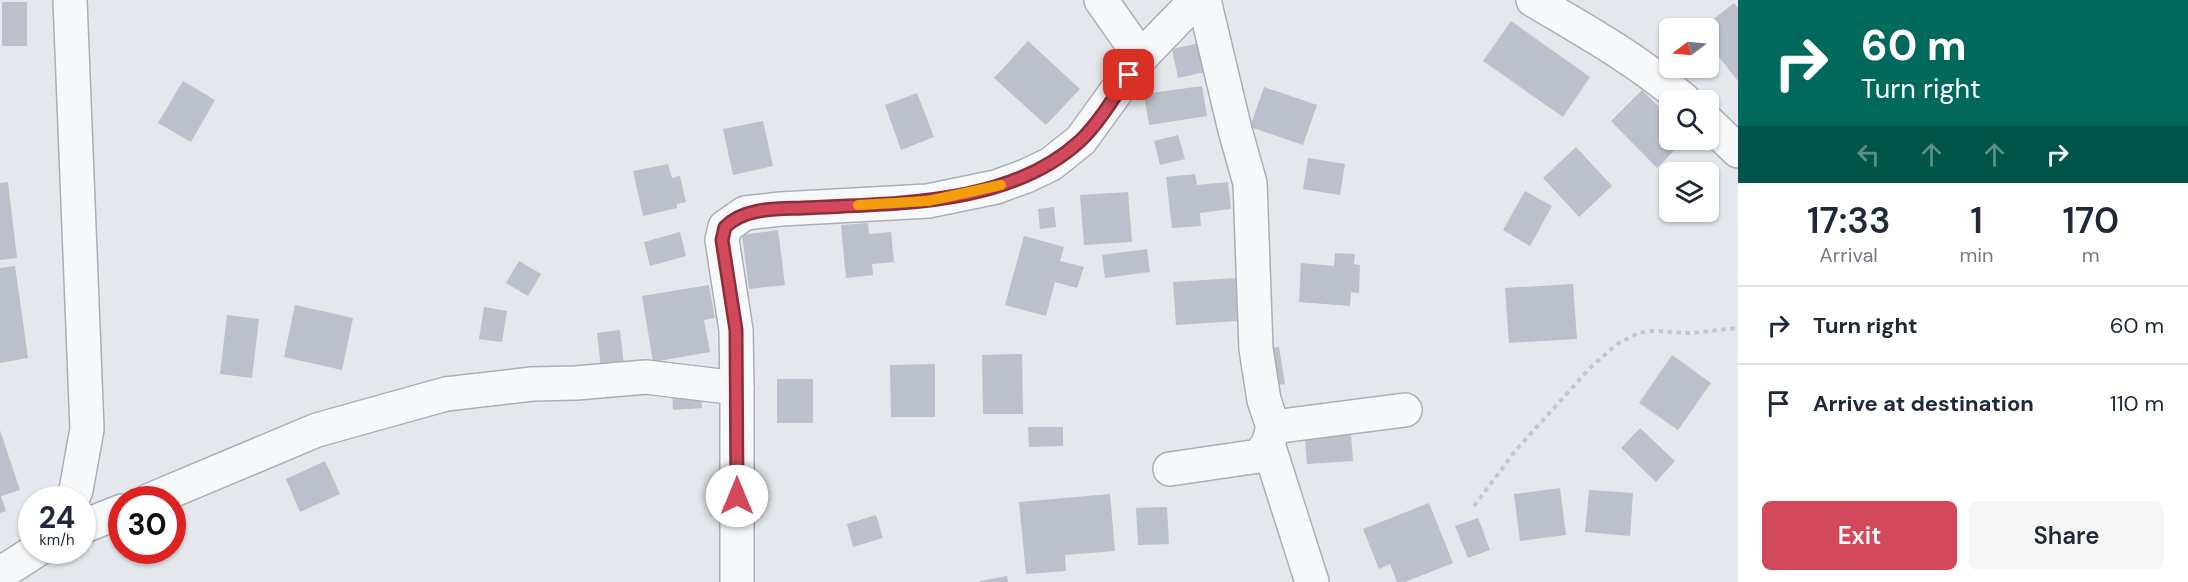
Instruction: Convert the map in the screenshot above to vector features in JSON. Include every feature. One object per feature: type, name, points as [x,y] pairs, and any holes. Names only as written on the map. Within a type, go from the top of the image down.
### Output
[{"type":"street","points":[[70,0],[87,429],[77,486]]},
{"type":"street","points":[[1101,0],[1141,57]]},
{"type":"street","points":[[737,582],[736,330],[722,240],[725,227],[745,213],[928,201],[996,187],[1051,164],[1081,140],[1141,57],[1196,0]]},
{"type":"street","points":[[1204,0],[1250,183],[1256,349],[1264,400],[1271,435],[1312,582]]},
{"type":"street","points":[[1533,0],[1612,47],[1653,74],[1672,90]]},
{"type":"street","points":[[1719,133],[1738,151]]},
{"type":"street","points":[[183,486],[317,430],[446,394],[532,384],[646,377],[737,388]]},
{"type":"street","points":[[1170,469],[1259,456],[1271,435],[1405,410]]},
{"type":"street","points":[[0,574],[18,562]]},
{"type":"path","points":[[1474,506],[1516,450],[1590,368],[1617,344],[1638,333],[1651,331],[1692,333],[1738,328]]},
{"type":"building","points":[[2,2],[27,2],[27,46],[2,46]]},
{"type":"building","points":[[1734,3],[1738,8],[1738,81],[1719,57],[1719,18],[1715,18]]},
{"type":"building","points":[[1511,21],[1590,77],[1563,117],[1483,61]]},
{"type":"building","points":[[1028,41],[1080,89],[1046,125],[994,78]]},
{"type":"building","points":[[1204,42],[1210,71],[1178,78],[1172,49]]},
{"type":"building","points":[[183,81],[215,100],[191,142],[158,123]]},
{"type":"building","points":[[1202,86],[1207,116],[1149,125],[1144,94]]},
{"type":"building","points":[[1264,87],[1317,105],[1303,145],[1250,127]]},
{"type":"building","points":[[1642,90],[1659,107],[1659,150],[1675,150],[1663,162],[1659,162],[1657,168],[1611,121]]},
{"type":"building","points":[[917,93],[934,137],[901,150],[885,105]]},
{"type":"building","points":[[763,121],[773,166],[733,175],[723,129]]},
{"type":"building","points":[[1178,135],[1185,159],[1160,165],[1154,141]]},
{"type":"building","points":[[1576,147],[1612,186],[1579,217],[1543,178]]},
{"type":"building","points":[[1308,158],[1345,164],[1340,195],[1303,189]]},
{"type":"building","points":[[668,164],[672,178],[680,176],[686,202],[677,204],[677,208],[643,216],[633,171]]},
{"type":"building","points":[[1195,174],[1197,185],[1228,182],[1231,209],[1200,213],[1201,226],[1172,228],[1166,177]]},
{"type":"building","points":[[8,182],[17,258],[0,260],[0,183]]},
{"type":"building","points":[[1525,191],[1552,206],[1530,246],[1503,230]]},
{"type":"building","points":[[1128,192],[1132,242],[1084,245],[1080,195]]},
{"type":"building","points":[[1054,207],[1056,227],[1040,229],[1038,209]]},
{"type":"building","points":[[868,223],[869,234],[891,232],[894,262],[872,264],[873,275],[846,278],[841,225]]},
{"type":"building","points":[[778,230],[785,285],[749,289],[742,235]]},
{"type":"building","points":[[680,232],[686,256],[650,266],[644,242]]},
{"type":"building","points":[[1024,236],[1064,247],[1060,261],[1084,267],[1077,288],[1055,282],[1046,316],[1005,305]]},
{"type":"building","points":[[1147,249],[1150,272],[1105,278],[1102,255]]},
{"type":"building","points":[[1335,253],[1355,254],[1354,264],[1360,265],[1359,293],[1351,292],[1350,306],[1299,302],[1301,263],[1334,266]]},
{"type":"building","points":[[519,261],[541,274],[528,296],[506,283]]},
{"type":"building","points":[[15,266],[28,358],[0,363],[0,268]]},
{"type":"building","points":[[1236,278],[1239,321],[1176,325],[1173,282]]},
{"type":"building","points":[[1573,284],[1577,339],[1509,343],[1505,288]]},
{"type":"building","points":[[709,285],[715,318],[704,320],[710,352],[653,362],[642,296]]},
{"type":"building","points":[[295,305],[353,318],[342,370],[284,357]]},
{"type":"building","points":[[484,307],[507,311],[502,342],[479,339]]},
{"type":"building","points":[[227,315],[259,319],[252,378],[220,374]]},
{"type":"building","points":[[620,330],[624,366],[601,368],[597,333]]},
{"type":"building","points":[[1279,347],[1285,384],[1263,387],[1257,350]]},
{"type":"building","points":[[1022,354],[1023,414],[983,414],[982,355]]},
{"type":"building","points":[[1672,355],[1711,383],[1678,430],[1639,403]]},
{"type":"building","points":[[935,364],[935,417],[891,417],[890,365]]},
{"type":"building","points":[[777,379],[813,379],[813,423],[777,423]]},
{"type":"building","points":[[700,384],[702,408],[673,410],[672,386]]},
{"type":"building","points":[[1350,422],[1353,461],[1307,464],[1304,426]]},
{"type":"building","points":[[1028,427],[1063,427],[1063,446],[1029,447]]},
{"type":"building","points":[[1640,428],[1675,461],[1656,482],[1621,448]]},
{"type":"building","points":[[0,430],[19,486],[18,491],[1,496],[6,511],[0,513]]},
{"type":"building","points":[[325,461],[340,494],[300,512],[286,479]]},
{"type":"building","points":[[1560,488],[1566,535],[1520,541],[1514,494]]},
{"type":"building","points":[[1589,490],[1633,493],[1630,536],[1585,532]]},
{"type":"building","points":[[1110,494],[1115,551],[1065,555],[1066,571],[1026,574],[1019,502]]},
{"type":"building","points":[[1429,503],[1453,563],[1405,582],[1397,582],[1390,564],[1379,569],[1363,529]]},
{"type":"building","points":[[1167,507],[1169,544],[1138,545],[1136,508]]},
{"type":"building","points":[[876,515],[883,538],[853,547],[847,524]]},
{"type":"building","points":[[1478,518],[1490,550],[1468,558],[1455,526]]},
{"type":"building","points":[[1007,576],[1008,582],[980,582],[980,581]]},
{"type":"slow traffic","points":[[858,205],[928,201],[1001,185]]},
{"type":"route","points":[[737,496],[736,330],[722,240],[725,227],[745,213],[928,201],[996,187],[1026,176],[1051,164],[1081,140],[1129,75]]}]
